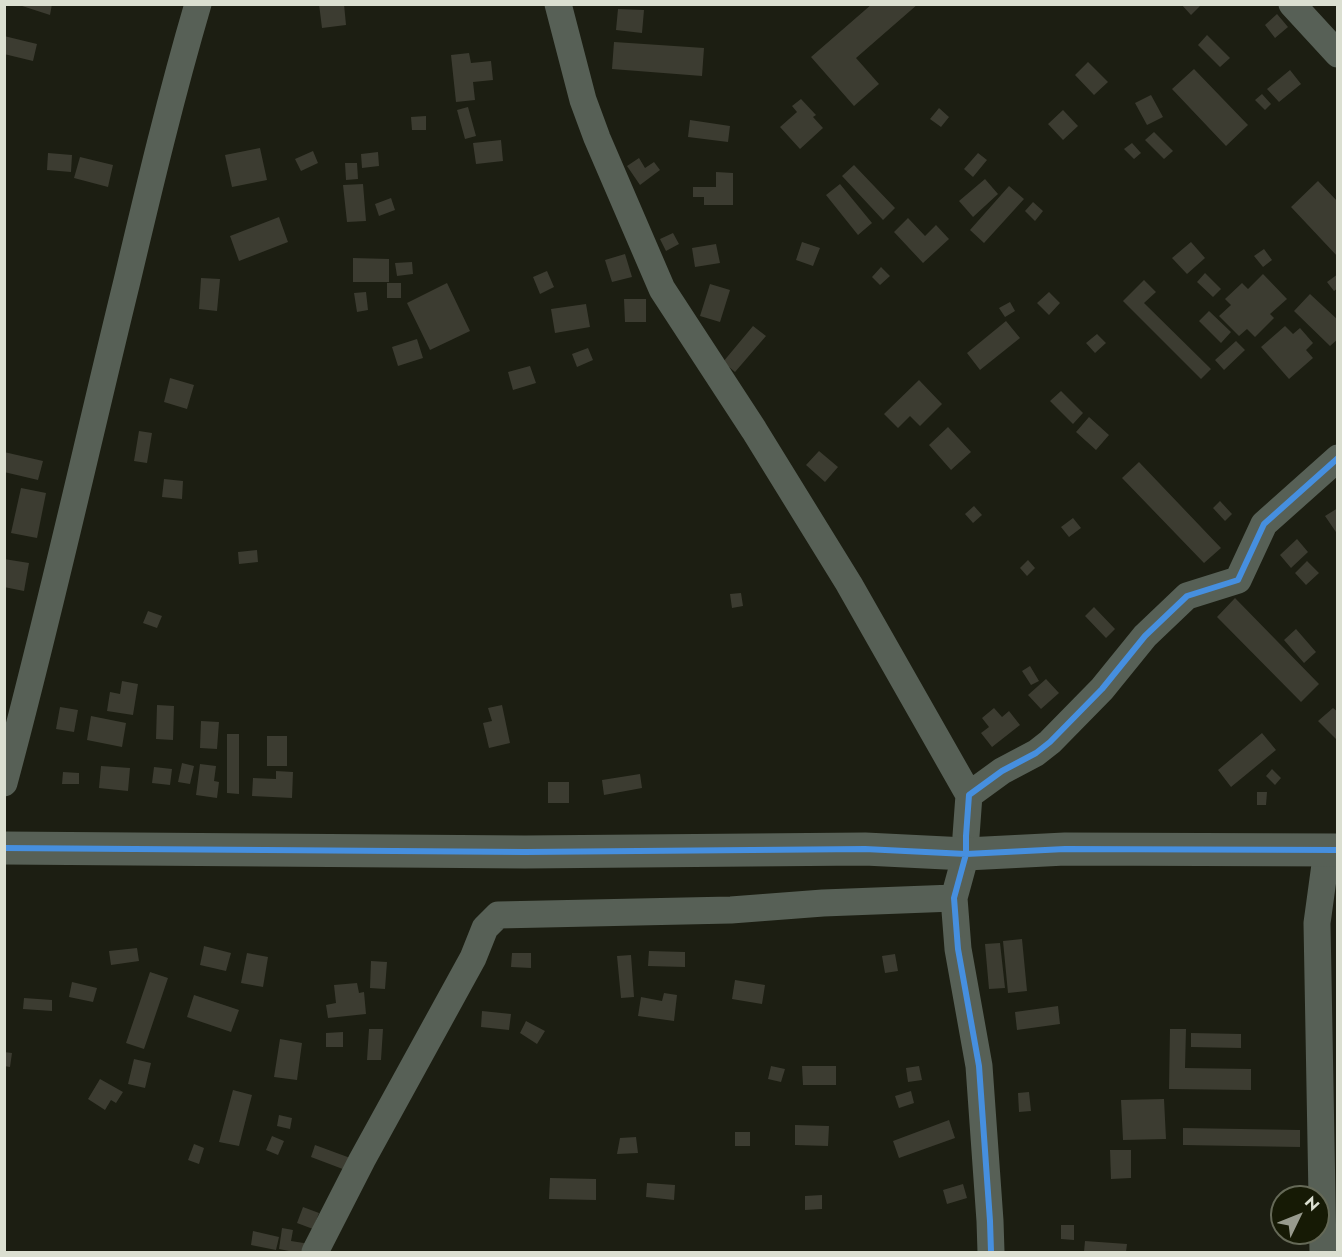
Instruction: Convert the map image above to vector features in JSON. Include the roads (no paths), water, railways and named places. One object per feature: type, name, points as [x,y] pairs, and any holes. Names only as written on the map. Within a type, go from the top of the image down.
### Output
[{"type":"street","points":[[4,783],[50,603],[152,176],[198,4]]},
{"type":"street","points":[[558,4],[583,100],[662,289],[754,430],[849,584],[969,795],[966,854],[954,898],[958,950],[979,1066],[991,1252]]},
{"type":"street","points":[[1292,4],[1337,53]]},
{"type":"street","points":[[969,795],[1002,771],[1036,753],[1050,742],[1102,689],[1145,636],[1187,596],[1238,580],[1264,524],[1338,458]]},
{"type":"street","points":[[4,848],[490,852],[865,849],[966,854],[1065,849],[1332,850],[1317,923],[1323,1252]]},
{"type":"street","points":[[315,1252],[362,1160],[472,958],[485,928],[498,915],[731,910],[823,903],[954,898]]}]
